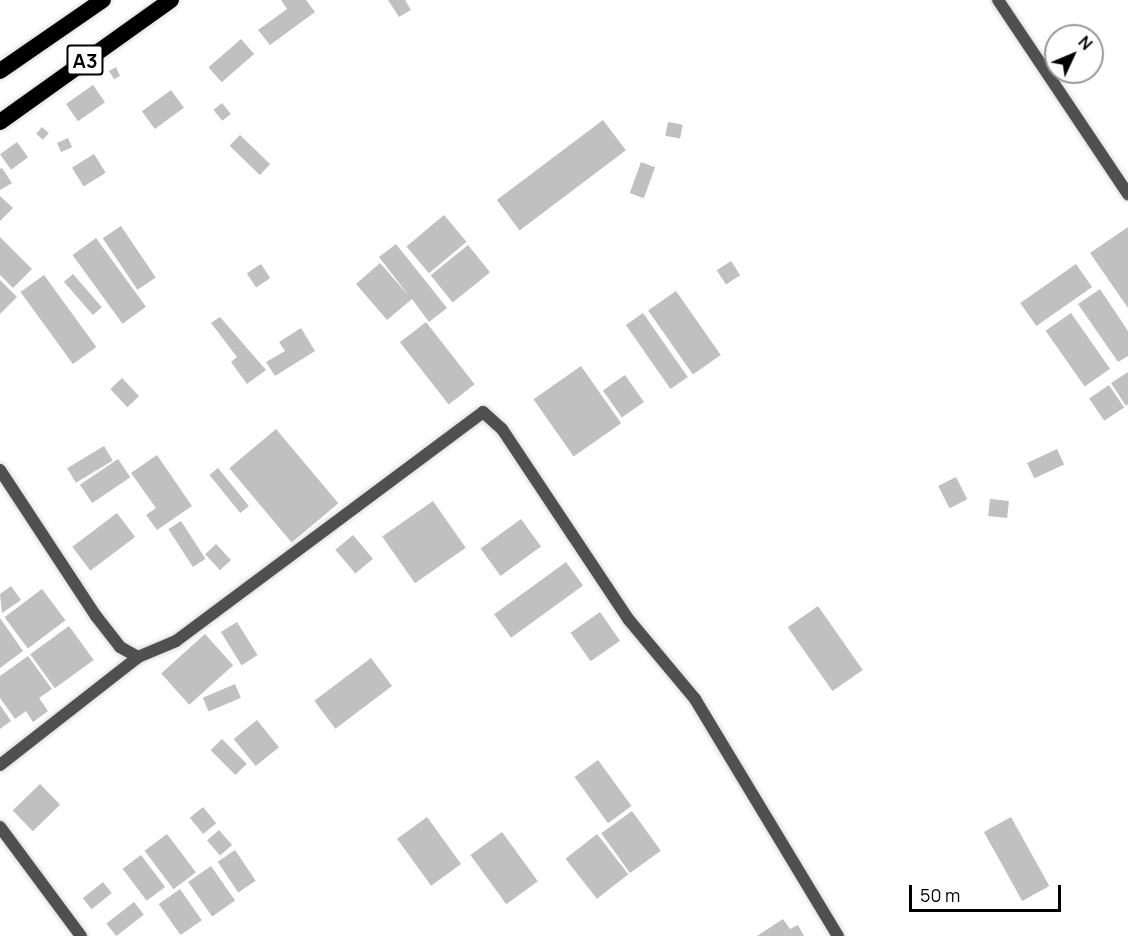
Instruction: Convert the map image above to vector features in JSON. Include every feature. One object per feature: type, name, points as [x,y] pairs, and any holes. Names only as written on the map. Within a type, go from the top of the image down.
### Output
[{"type":"highway","name":"A3","points":[[3,64],[103,0]]},
{"type":"highway","name":"A3","points":[[0,122],[171,0]]},
{"type":"street","points":[[998,0],[1128,194]]},
{"type":"street","points":[[0,765],[138,657],[176,641],[483,412],[502,429],[629,620],[695,699],[838,936]]},
{"type":"street","points":[[0,470],[96,616],[120,647],[138,657]]},
{"type":"street","points":[[0,827],[81,936]]},
{"type":"building","points":[[281,0],[306,0],[315,12],[270,45],[258,30],[287,9]]},
{"type":"building","points":[[388,0],[405,0],[411,10],[399,17]]},
{"type":"building","points":[[241,39],[254,54],[222,82],[209,67]]},
{"type":"building","points":[[116,67],[120,76],[114,79],[109,71]]},
{"type":"building","points":[[93,85],[105,102],[78,121],[66,104]]},
{"type":"building","points":[[171,90],[184,108],[155,129],[142,111]]},
{"type":"building","points":[[222,103],[231,114],[222,121],[213,110]]},
{"type":"building","points":[[603,120],[626,150],[520,230],[497,200]]},
{"type":"building","points":[[668,122],[683,125],[680,139],[665,136]]},
{"type":"building","points":[[42,127],[49,133],[43,140],[36,134]]},
{"type":"building","points":[[240,135],[270,164],[260,175],[230,146]]},
{"type":"building","points":[[68,138],[72,147],[61,152],[57,143]]},
{"type":"building","points":[[17,142],[28,157],[11,170],[0,154]]},
{"type":"building","points":[[94,154],[106,173],[84,186],[72,168]]},
{"type":"building","points":[[641,162],[655,167],[644,198],[630,193]]},
{"type":"building","points":[[2,168],[12,183],[0,190],[0,169]]},
{"type":"building","points":[[0,196],[13,208],[0,221]]},
{"type":"building","points":[[444,215],[466,242],[429,273],[406,246]]},
{"type":"building","points":[[121,226],[156,277],[137,290],[103,238]]},
{"type":"building","points":[[1128,227],[1128,308],[1090,253]]},
{"type":"building","points":[[0,237],[32,269],[13,288],[0,275]]},
{"type":"building","points":[[96,238],[146,307],[123,324],[73,255]]},
{"type":"building","points":[[396,244],[447,308],[429,322],[412,299],[387,320],[356,284],[380,263],[409,296],[379,257]]},
{"type":"building","points":[[468,245],[490,272],[453,302],[431,275]]},
{"type":"building","points":[[731,261],[740,275],[726,285],[717,270]]},
{"type":"building","points":[[261,264],[270,278],[256,288],[247,273]]},
{"type":"building","points":[[1076,264],[1092,287],[1036,326],[1020,303]]},
{"type":"building","points":[[73,274],[102,307],[93,315],[64,282]]},
{"type":"building","points":[[44,275],[96,347],[73,364],[21,292]]},
{"type":"building","points":[[0,280],[17,297],[0,314]]},
{"type":"building","points":[[1100,289],[1128,331],[1128,356],[1118,362],[1078,304]]},
{"type":"building","points":[[676,291],[721,355],[693,374],[648,311]]},
{"type":"building","points":[[643,313],[688,377],[671,389],[626,325]]},
{"type":"building","points":[[1071,313],[1110,369],[1085,386],[1046,331]]},
{"type":"building","points":[[220,317],[266,370],[247,384],[231,362],[237,357],[211,323]]},
{"type":"building","points":[[426,322],[475,384],[449,405],[400,342]]},
{"type":"building","points":[[301,328],[315,351],[275,376],[266,362],[285,351],[279,342]]},
{"type":"building","points":[[581,366],[621,423],[574,457],[533,399]]},
{"type":"building","points":[[1128,372],[1128,404],[1126,406],[1111,383]]},
{"type":"building","points":[[625,375],[644,402],[622,418],[603,390]]},
{"type":"building","points":[[122,378],[139,396],[127,407],[110,389]]},
{"type":"building","points":[[1109,385],[1124,407],[1104,421],[1089,398]]},
{"type":"building","points":[[276,429],[338,503],[292,543],[229,468]]},
{"type":"building","points":[[104,446],[113,461],[76,483],[67,468]]},
{"type":"building","points":[[1057,449],[1064,464],[1034,478],[1027,463]]},
{"type":"building","points":[[157,455],[192,506],[157,530],[146,515],[156,508],[131,473]]},
{"type":"building","points":[[118,459],[130,477],[92,503],[80,485]]},
{"type":"building","points":[[218,468],[249,506],[240,513],[209,475]]},
{"type":"building","points":[[956,477],[967,499],[950,508],[938,486]]},
{"type":"building","points":[[990,499],[1009,501],[1007,518],[988,516]]},
{"type":"building","points":[[433,501],[466,548],[415,583],[382,537]]},
{"type":"building","points":[[117,513],[135,537],[90,571],[72,547]]},
{"type":"building","points":[[521,519],[541,547],[501,576],[481,548]]},
{"type":"building","points":[[181,521],[206,559],[193,567],[168,529]]},
{"type":"building","points":[[353,535],[373,559],[355,574],[335,550]]},
{"type":"building","points":[[216,544],[231,560],[220,570],[205,554]]},
{"type":"building","points":[[566,562],[583,585],[511,638],[494,614]]},
{"type":"building","points":[[11,586],[21,600],[2,613],[0,594]]},
{"type":"building","points":[[42,589],[65,620],[28,648],[4,617]]},
{"type":"building","points":[[818,606],[863,670],[832,691],[788,627]]},
{"type":"building","points":[[600,612],[620,641],[591,661],[571,633]]},
{"type":"building","points":[[0,618],[23,651],[0,668]]},
{"type":"building","points":[[237,622],[258,655],[242,665],[221,632]]},
{"type":"building","points":[[69,626],[94,660],[55,688],[30,654]]},
{"type":"building","points":[[205,634],[233,665],[189,705],[161,673]]},
{"type":"building","points":[[28,656],[52,689],[39,698],[48,711],[33,722],[26,711],[15,719],[0,698],[0,676]]},
{"type":"building","points":[[371,658],[392,686],[335,729],[314,701]]},
{"type":"building","points":[[235,684],[241,698],[209,711],[203,698]]},
{"type":"building","points":[[0,705],[11,721],[0,729]]},
{"type":"building","points":[[257,720],[279,747],[256,766],[234,739]]},
{"type":"building","points":[[222,739],[247,764],[235,775],[211,750]]},
{"type":"building","points":[[598,760],[632,806],[608,823],[575,777]]},
{"type":"building","points":[[40,784],[60,805],[33,831],[13,810]]},
{"type":"building","points":[[203,807],[216,823],[203,834],[190,818]]},
{"type":"building","points":[[632,811],[661,851],[630,873],[601,833]]},
{"type":"building","points":[[427,817],[461,864],[431,886],[397,839]]},
{"type":"building","points":[[1011,817],[1049,886],[1022,901],[984,832]]},
{"type":"building","points":[[219,830],[232,845],[220,856],[207,840]]},
{"type":"building","points":[[502,832],[538,881],[506,904],[470,855]]},
{"type":"building","points":[[167,834],[196,872],[174,889],[145,851]]},
{"type":"building","points":[[597,834],[628,874],[597,899],[565,859]]},
{"type":"building","points":[[235,850],[256,881],[238,892],[218,862]]},
{"type":"building","points":[[141,855],[165,887],[147,901],[123,869]]},
{"type":"building","points":[[211,866],[235,900],[212,916],[188,882]]},
{"type":"building","points":[[103,882],[112,893],[92,909],[83,898]]},
{"type":"building","points":[[180,889],[202,920],[180,935],[159,904]]},
{"type":"building","points":[[134,902],[144,915],[116,936],[106,924]]},
{"type":"building","points":[[783,919],[790,929],[798,925],[804,936],[757,936]]}]
